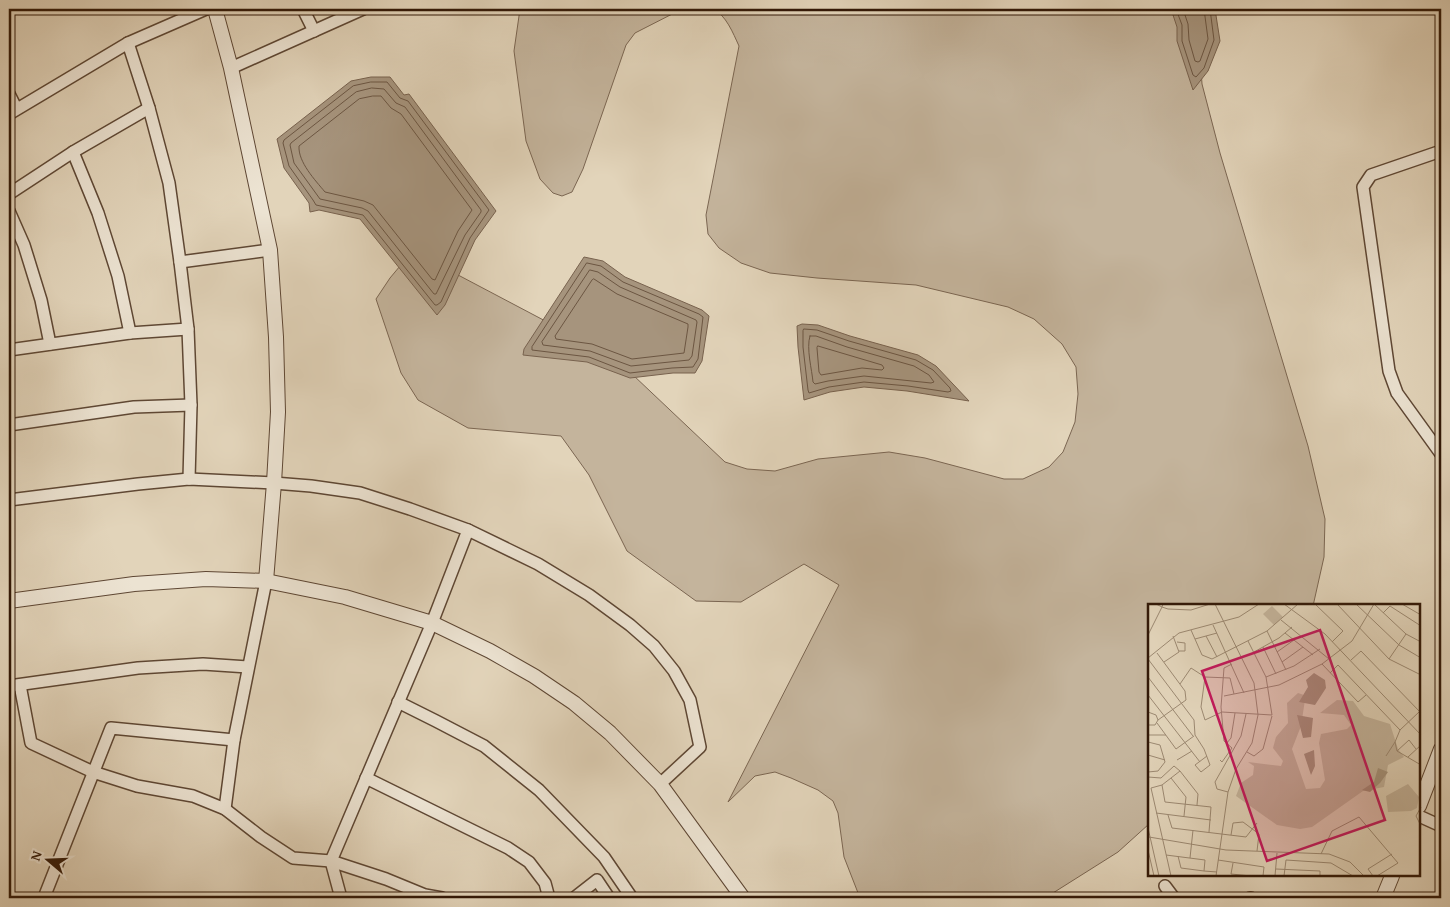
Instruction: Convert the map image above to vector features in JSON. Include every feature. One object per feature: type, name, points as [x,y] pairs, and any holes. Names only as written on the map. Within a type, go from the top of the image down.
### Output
[{"type":"street","points":[[9,94],[12,111],[128,43],[206,9]]},
{"type":"street","points":[[215,9],[231,68],[270,250],[276,337],[278,412],[266,581],[234,740],[225,809]]},
{"type":"street","points":[[303,9],[314,31]]},
{"type":"street","points":[[231,68],[363,9]]},
{"type":"street","points":[[128,43],[149,108],[169,183],[188,329],[191,405],[190,479]]},
{"type":"street","points":[[9,194],[72,152],[149,108]]},
{"type":"street","points":[[1441,151],[1370,175],[1364,187],[1389,371],[1397,393],[1441,454]]},
{"type":"street","points":[[72,152],[98,213],[118,276],[130,333]]},
{"type":"street","points":[[9,211],[24,245],[41,300],[50,344]]},
{"type":"street","points":[[180,262],[270,250]]},
{"type":"street","points":[[9,350],[130,333],[188,329]]},
{"type":"street","points":[[9,425],[134,407],[191,405]]},
{"type":"street","points":[[9,500],[190,479],[274,483],[360,493],[468,530],[538,564],[589,595],[630,625],[654,646],[674,671],[690,700],[700,747],[660,784]]},
{"type":"street","points":[[341,898],[331,862],[432,623],[468,530]]},
{"type":"street","points":[[9,601],[134,584],[206,579],[266,581],[345,597],[432,623],[490,651],[534,676],[574,703],[610,733],[660,784],[743,898]]},
{"type":"street","points":[[248,667],[203,664],[138,668],[15,685],[31,743],[93,772],[138,786],[194,796],[225,809],[261,837],[293,858],[331,862],[386,878],[426,895],[442,898]]},
{"type":"street","points":[[398,702],[484,746],[539,790],[604,857],[632,898]]},
{"type":"street","points":[[46,897],[111,728],[234,740]]},
{"type":"street","points":[[1420,803],[1441,749]]},
{"type":"street","points":[[366,778],[508,848],[529,862],[545,883],[550,898]]},
{"type":"street","points":[[1420,816],[1441,826]]},
{"type":"street","points":[[1383,898],[1392,877]]},
{"type":"street","points":[[574,898],[597,880],[609,898]]},
{"type":"street","points":[[1165,886],[1174,898]]},
{"type":"shaded area","points":[[520,9],[682,9],[635,33],[626,45],[583,169],[572,192],[562,196],[553,193],[540,179],[526,141],[514,51]]},
{"type":"shaded area","points":[[713,9],[1202,9],[1199,40],[1202,84],[1220,153],[1308,446],[1325,519],[1324,557],[1313,604],[1148,604],[1148,825],[1118,852],[1045,898],[860,898],[844,857],[838,813],[833,801],[818,790],[775,772],[755,776],[728,802],[839,585],[804,564],[741,602],[696,601],[627,551],[589,475],[561,436],[468,428],[418,400],[401,373],[376,299],[405,260],[441,266],[606,353],[633,375],[725,462],[747,469],[775,471],[818,459],[889,452],[925,458],[1004,479],[1023,479],[1049,467],[1063,452],[1075,422],[1078,394],[1076,367],[1062,344],[1034,319],[1008,307],[916,285],[770,273],[741,263],[719,248],[708,234],[706,215],[739,46],[732,30],[718,12]]},
{"type":"water","points":[[1171,9],[1215,9],[1220,41],[1208,71],[1193,90],[1177,41],[1177,27]]},
{"type":"water","points":[[371,77],[390,77],[404,95],[409,94],[496,211],[475,240],[445,305],[437,315],[360,219],[319,210],[310,212],[309,203],[284,168],[277,139],[351,81]]},
{"type":"water","points":[[584,257],[603,261],[625,277],[702,310],[709,316],[702,361],[695,373],[673,373],[630,378],[587,362],[523,355],[524,349]]},
{"type":"water","points":[[802,324],[818,325],[918,355],[936,366],[969,401],[907,391],[864,387],[830,392],[804,400],[797,326]]}]
